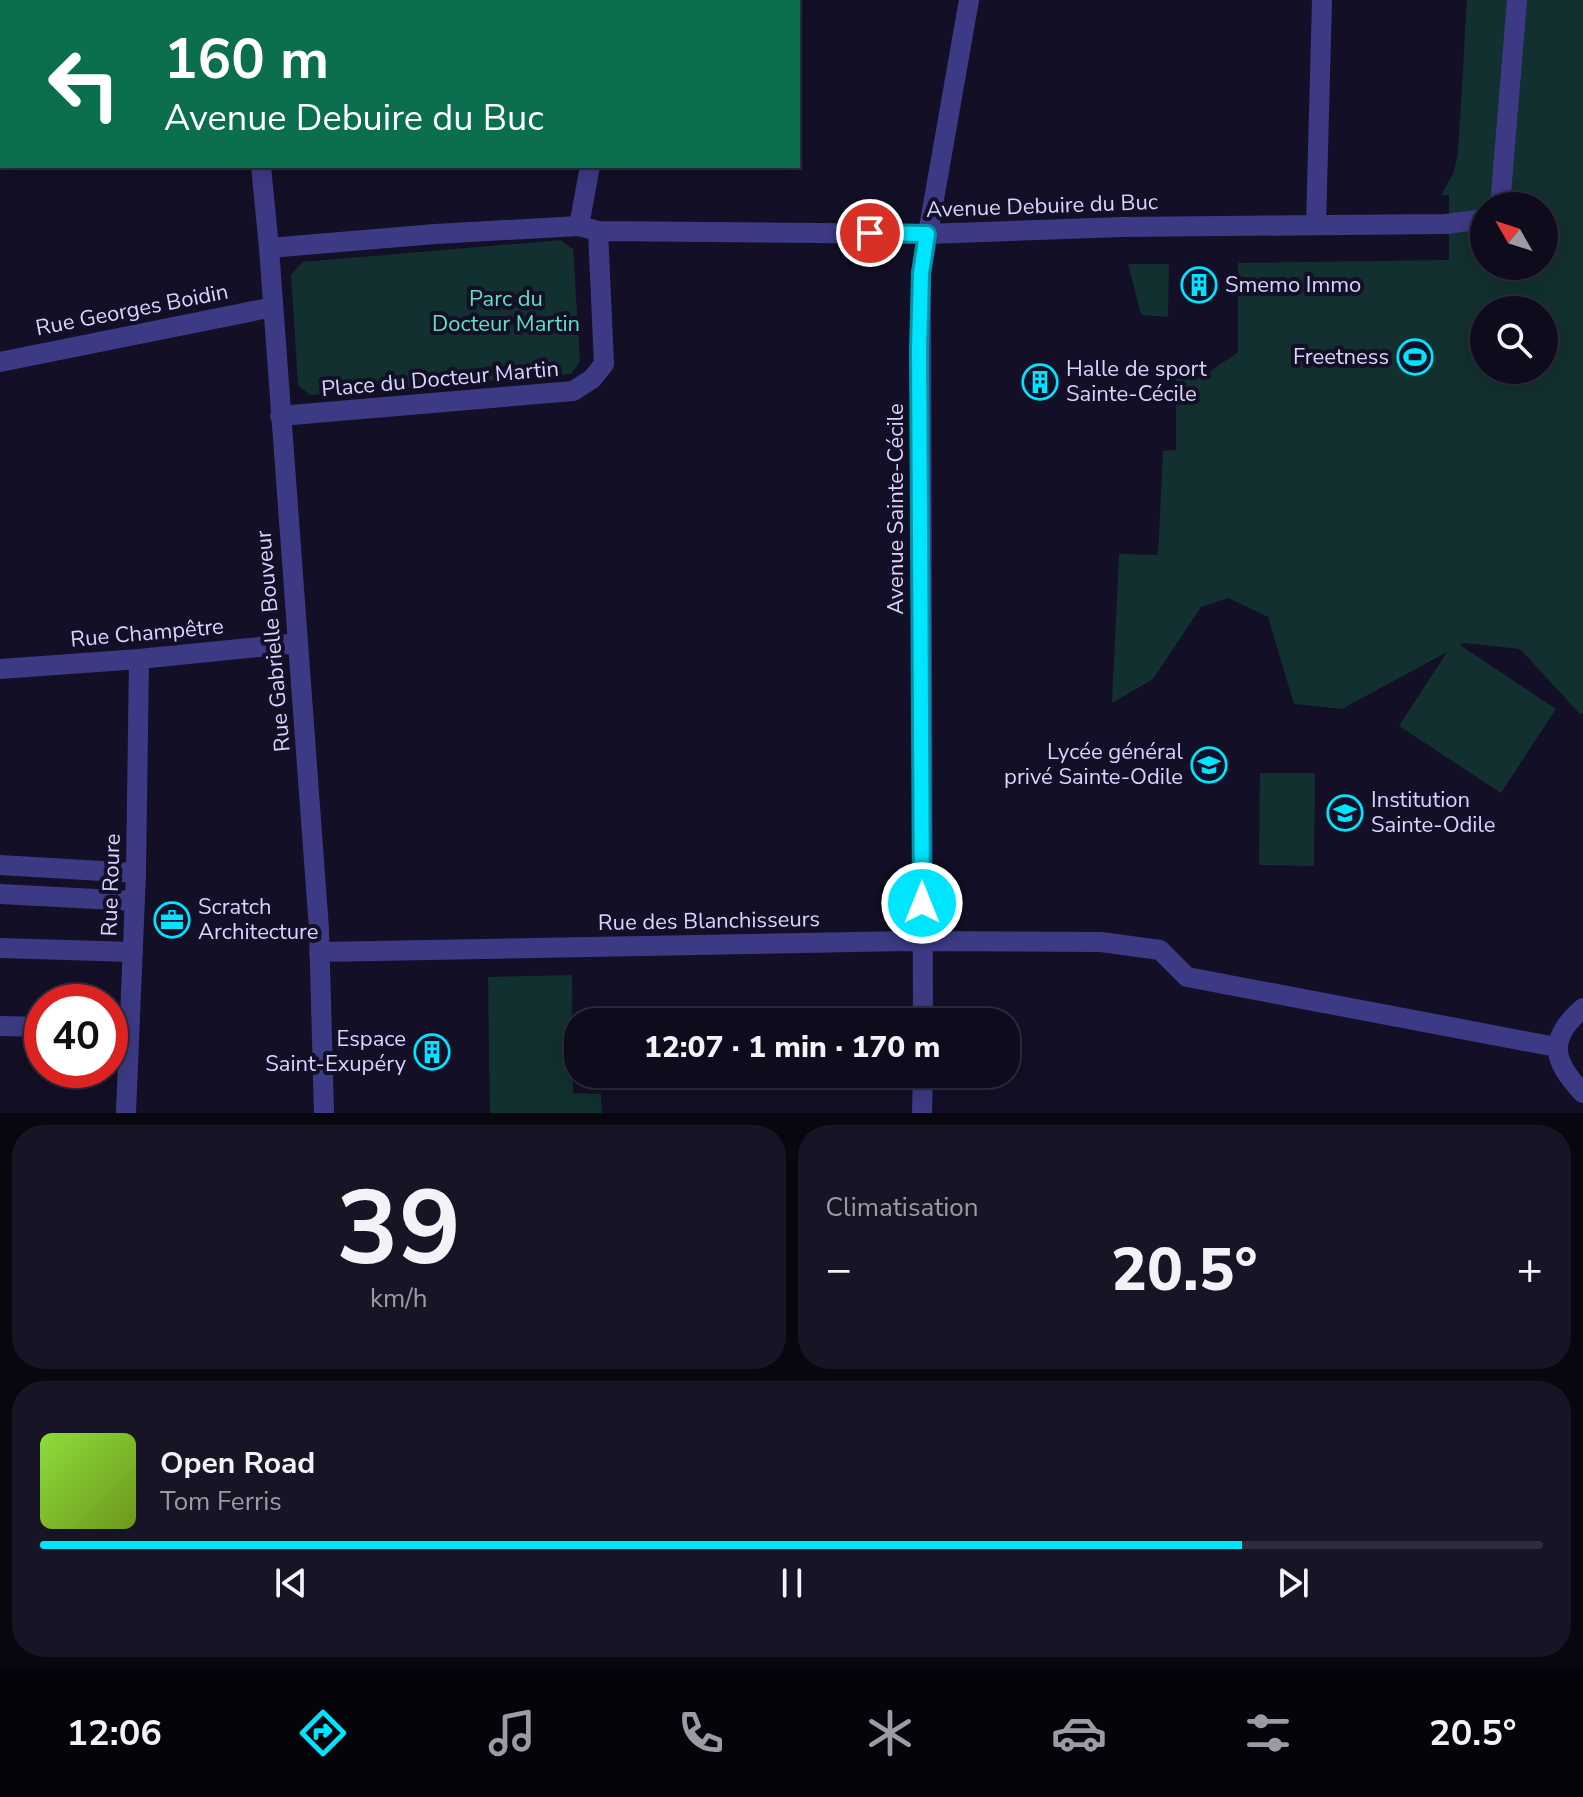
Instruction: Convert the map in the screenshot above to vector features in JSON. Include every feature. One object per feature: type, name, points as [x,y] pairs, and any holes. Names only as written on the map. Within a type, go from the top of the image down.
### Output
[{"type":"street","points":[[214,0],[221,0]]},
{"type":"street","name":"Avenue Sainte-Cécile","points":[[923,1008],[921,273],[969,0]]},
{"type":"street","points":[[1316,225],[1322,0]]},
{"type":"street","points":[[1501,192],[1517,0]]},
{"type":"street","name":"Rue Gabrielle Bouveur","points":[[261,168],[319,952],[324,1113]]},
{"type":"street","points":[[269,248],[435,234],[588,228],[590,168]]},
{"type":"street","name":"Avenue Debuire du Buc","points":[[588,228],[927,234],[1121,227],[1446,224],[1470,221]]},
{"type":"street","name":"Place du Docteur Martin","points":[[280,416],[573,391],[592,379],[604,364],[588,228]]},
{"type":"street","name":"Rue Georges Boidin","points":[[0,362],[273,307]]},
{"type":"street","name":"Rue Champêtre","points":[[0,669],[298,643]]},
{"type":"street","name":"Rue Roure","points":[[128,984],[133,952],[136,873],[139,659]]},
{"type":"street","points":[[0,865],[136,873]]},
{"type":"street","points":[[0,894],[135,901]]},
{"type":"street","name":"Rue des Blanchisseurs","points":[[319,952],[1101,942],[1160,950],[1187,977],[1556,1047]]},
{"type":"street","points":[[0,948],[133,952]]},
{"type":"street","points":[[1583,1008],[1561,1032],[1556,1047],[1559,1061],[1570,1080],[1583,1093]]},
{"type":"street","points":[[0,1026],[24,1027]]},
{"type":"street","name":"Rue Roure","points":[[124,1088],[126,1113]]},
{"type":"street","points":[[922,1113],[923,1088]]},
{"type":"green space","points":[[1467,0],[1583,0],[1583,713],[1580,714],[1520,649],[1460,645],[1556,709],[1501,793],[1399,726],[1447,652],[1342,709],[1294,704],[1268,617],[1228,598],[1201,607],[1153,679],[1112,703],[1119,554],[1158,555],[1163,451],[1176,450],[1176,377],[1202,377],[1238,352],[1238,263],[1449,260],[1449,195],[1441,195],[1454,172],[1458,153]]},
{"type":"green space","name":"Parc du Docteur Martin","points":[[561,240],[573,249],[580,361],[571,374],[310,395],[298,385],[291,275],[302,262]]},
{"type":"green space","points":[[1128,264],[1169,264],[1168,317],[1141,315]]},
{"type":"green space","points":[[1260,773],[1315,773],[1314,866],[1259,865]]},
{"type":"green space","points":[[572,975],[572,1008],[564,1008],[564,1088],[573,1088],[573,1093],[601,1094],[602,1113],[490,1113],[488,977]]},
{"type":"place","name":"Smemo Immo","points":[[1199,285]]},
{"type":"place","name":"Freetness","points":[[1415,357]]},
{"type":"place","name":"Halle de sport Sainte-Cécile","points":[[1040,382]]},
{"type":"place","name":"Lycée général privé Sainte-Odile","points":[[1209,765]]},
{"type":"place","name":"Institution Sainte-Odile","points":[[1345,813]]},
{"type":"place","name":"Scratch Architecture","points":[[172,920]]},
{"type":"place","name":"Espace Saint-Exupéry","points":[[432,1052]]},
{"type":"route","points":[[870,233],[927,234],[921,273],[919,349],[922,903]]}]
